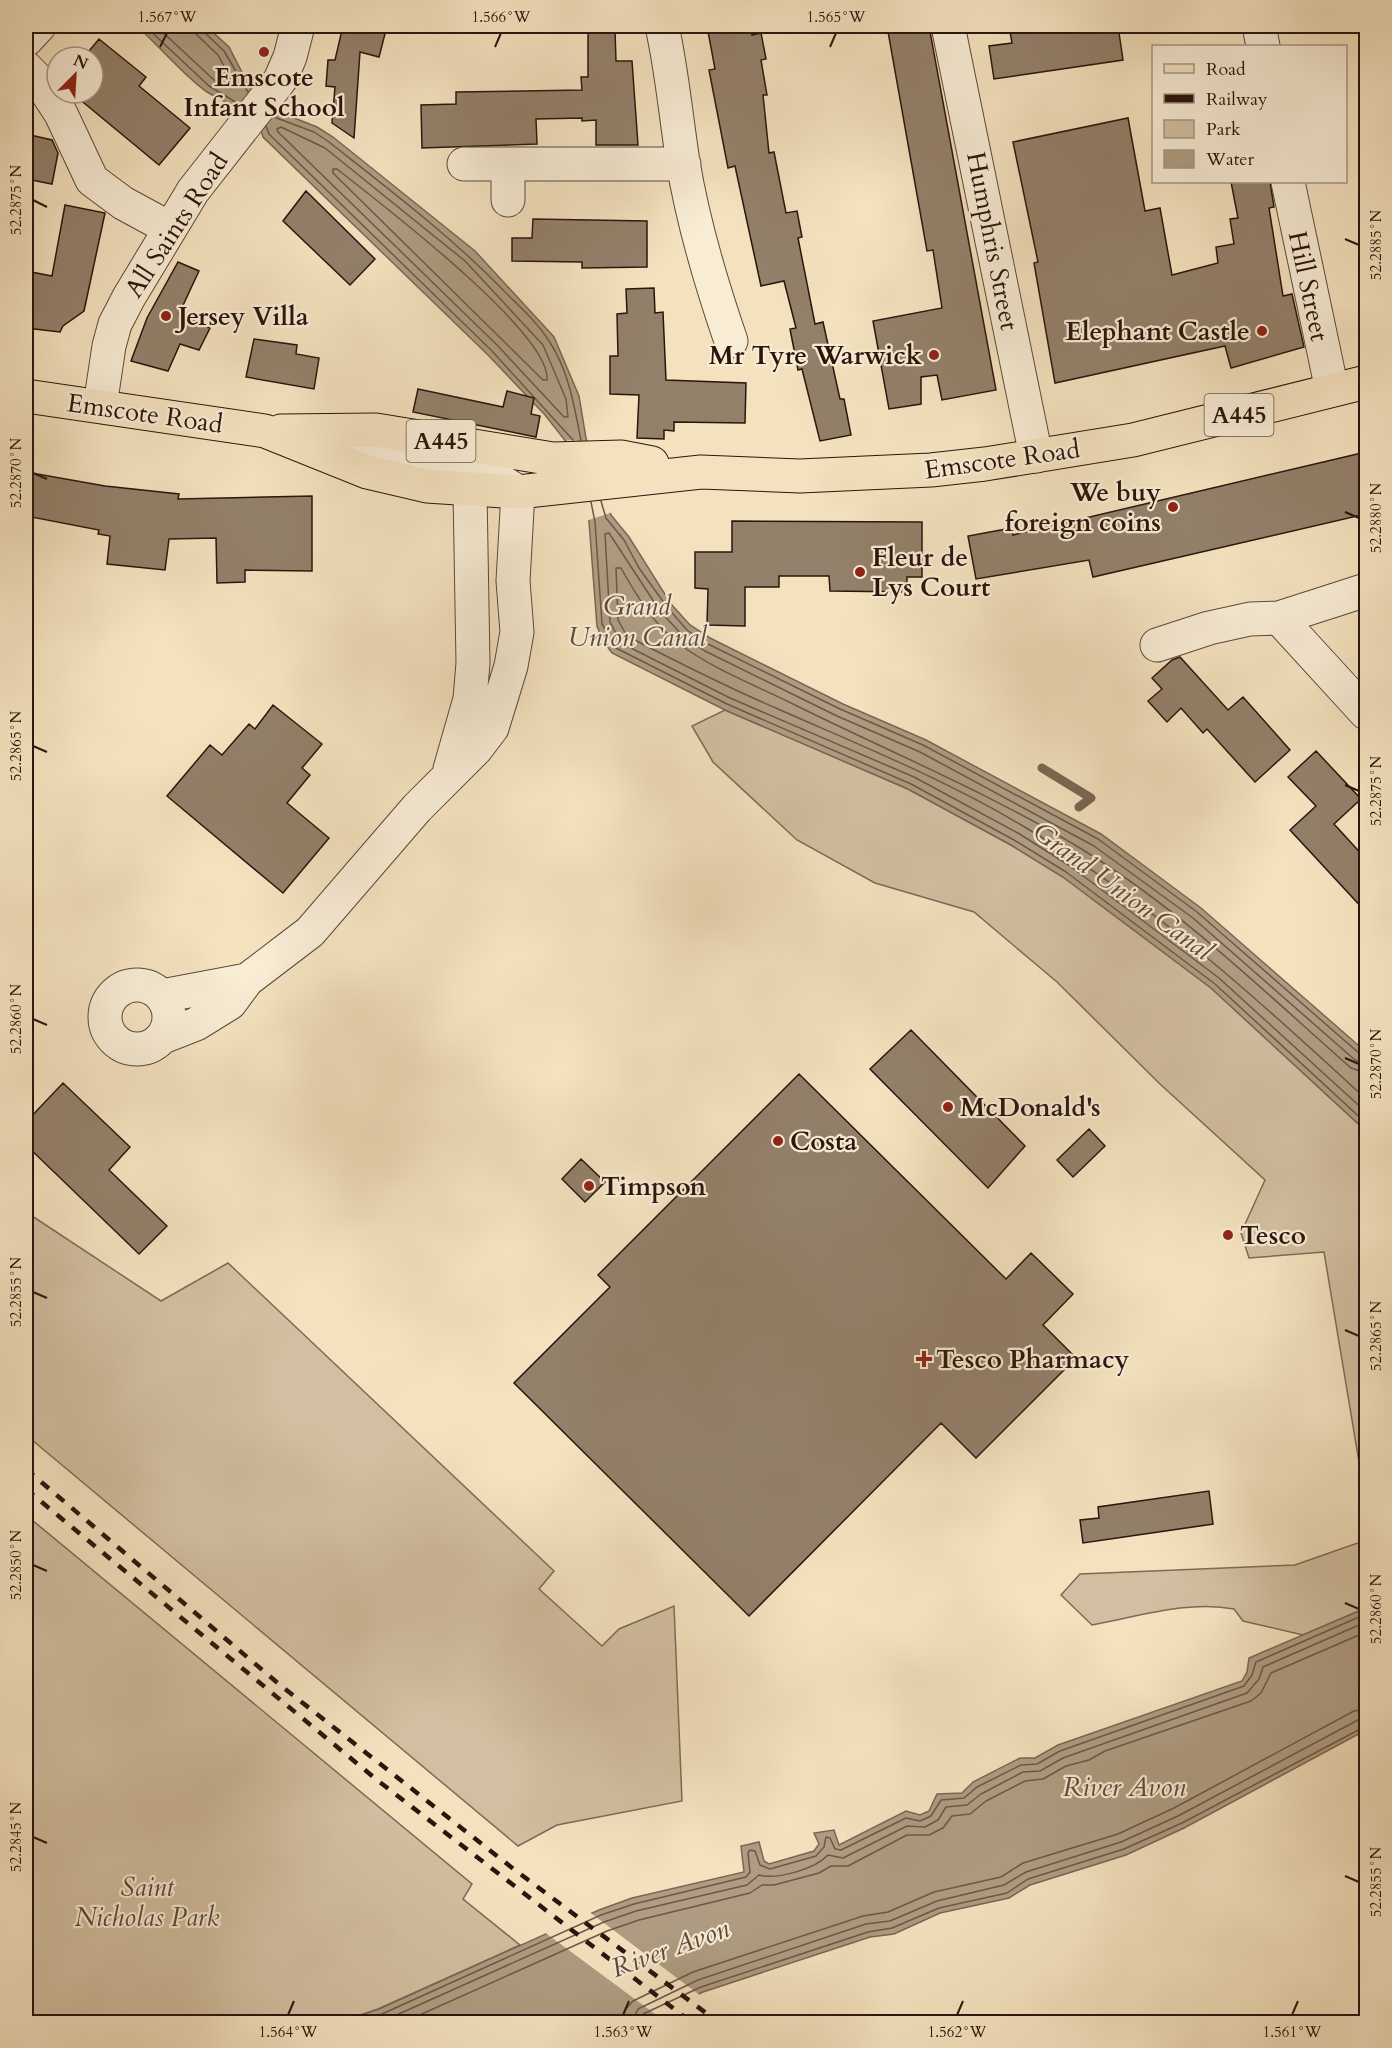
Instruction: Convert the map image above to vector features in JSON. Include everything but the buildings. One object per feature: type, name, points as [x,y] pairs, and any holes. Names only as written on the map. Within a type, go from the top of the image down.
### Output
[{"type":"main road","name":"Emscote Road","points":[[26,396],[265,432],[376,430],[565,468],[625,468],[800,476],[908,471],[1036,456],[1203,425],[1366,382]]},
{"type":"main road","name":"Emscote Road","points":[[265,432],[367,472],[427,486],[494,486],[565,468]]},
{"type":"street","points":[[26,40],[39,26]]},
{"type":"street","name":"All Saints Road","points":[[100,406],[109,346],[115,324],[169,228],[237,134],[274,89],[284,72],[298,26]]},
{"type":"street","points":[[662,26],[672,67],[684,164],[709,278],[731,341]]},
{"type":"street","name":"Humphris Street","points":[[948,26],[1036,456]]},
{"type":"street","points":[[1259,26],[1263,45]]},
{"type":"street","points":[[26,68],[41,83],[61,114],[92,180],[123,203],[169,228]]},
{"type":"street","points":[[464,164],[684,164]]},
{"type":"street","points":[[508,164],[508,200]]},
{"type":"street","name":"Hill Street","points":[[1288,183],[1332,390]]},
{"type":"street","points":[[328,430],[494,486]]},
{"type":"street","points":[[163,1037],[170,1016],[162,996],[146,987],[127,987],[111,999],[105,1018],[111,1036],[127,1048],[147,1048],[163,1037],[196,1024],[230,1003],[247,980],[310,932],[449,774],[476,749],[492,728],[511,666],[517,632],[513,581],[494,486]]},
{"type":"street","points":[[449,774],[470,699],[494,486]]},
{"type":"street","points":[[1157,645],[1219,625],[1250,619],[1279,618],[1366,590]]},
{"type":"street","points":[[1279,618],[1366,713]]},
{"type":"street","points":[[162,996],[247,980]]},
{"type":"green space","points":[[725,710],[908,789],[1011,845],[1063,877],[1211,988],[1366,1131],[1366,1504],[1324,1252],[1249,1258],[1241,1233],[1265,1180],[1160,1084],[1057,982],[974,912],[875,883],[797,840],[713,762],[692,726]]},
{"type":"green space","points":[[26,1212],[161,1301],[228,1263],[554,1571],[539,1589],[602,1646],[619,1629],[674,1606],[682,1801],[557,1825],[518,1846],[26,1435]]},
{"type":"green space","name":"Saint Nicholas Park","points":[[26,1515],[472,1884],[463,1899],[520,1945],[378,2009],[340,2022],[26,2022]]},
{"type":"green space","points":[[1366,1540],[1366,1608],[1303,1635],[1243,1621],[1234,1609],[1217,1607],[1181,1608],[1092,1625],[1061,1595],[1080,1574],[1295,1565]]},
{"type":"water","name":"Grand Union Canal","points":[[137,26],[206,26],[229,47],[249,86],[274,110],[317,127],[333,137],[475,251],[554,337],[579,396],[586,438],[611,515],[629,537],[671,604],[690,625],[710,638],[843,704],[926,740],[1101,834],[1201,908],[1366,1052],[1366,1131],[1211,988],[1063,877],[1011,845],[908,789],[725,710],[612,653],[603,641],[597,626],[589,522],[575,453],[545,415],[488,355],[263,137],[260,129],[248,116],[199,86]]},
{"type":"water","name":"River Avon","points":[[1366,1608],[1366,1730],[1184,1828],[1126,1855],[1030,1885],[1009,1898],[940,1913],[894,1934],[870,1937],[703,1992],[639,2022],[340,2022],[379,2009],[599,1910],[632,1898],[744,1872],[741,1846],[759,1842],[764,1861],[769,1864],[814,1851],[819,1844],[814,1833],[834,1830],[839,1845],[906,1811],[920,1815],[929,1811],[937,1794],[962,1793],[973,1782],[1020,1758],[1035,1758],[1058,1745],[1242,1681],[1247,1672],[1249,1658]]},
{"type":"pier","points":[[567,440],[591,442],[613,512],[586,521]]},
{"type":"pier","points":[[588,1911],[701,1996],[659,2017],[543,1931]]},
{"type":"waterway","points":[[1042,768],[1091,798],[1079,807]]},
{"type":"railway","points":[[26,1469],[280,1685],[511,1867],[718,2022]]},
{"type":"railway","points":[[26,1489],[377,1780],[691,2022]]},
{"type":"place","name":"Emscote Infant School","points":[[264,52]]},
{"type":"place","name":"Jersey Villa","points":[[166,316]]},
{"type":"place","name":"Elephant Castle","points":[[1262,331]]},
{"type":"place","name":"Mr Tyre Warwick","points":[[934,355]]},
{"type":"place","name":"We buy foreign coins","points":[[1173,507]]},
{"type":"place","name":"Fleur de Lys Court","points":[[860,572]]},
{"type":"place","name":"McDonald's","points":[[948,1107]]},
{"type":"place","name":"Costa","points":[[778,1141]]},
{"type":"place","name":"Timpson","points":[[589,1186]]},
{"type":"place","name":"Tesco","points":[[1228,1235]]},
{"type":"place","name":"Tesco Pharmacy","points":[[924,1359]]}]
